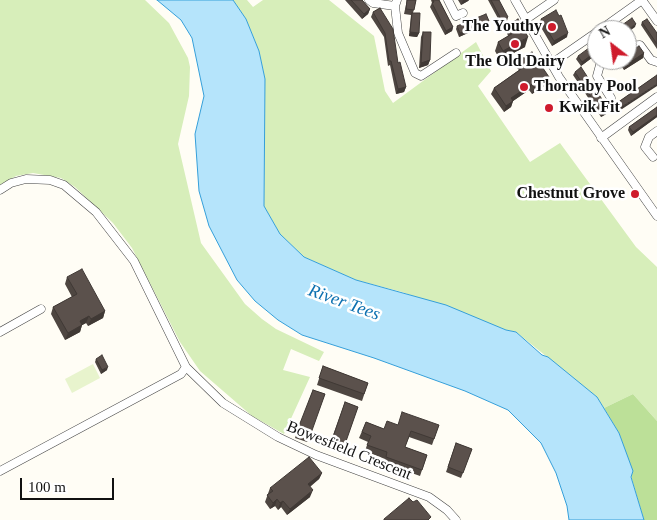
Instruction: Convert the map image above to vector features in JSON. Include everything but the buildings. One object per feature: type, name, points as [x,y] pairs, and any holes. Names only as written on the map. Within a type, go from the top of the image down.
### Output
[{"type":"street","points":[[368,0],[373,3],[396,3],[398,33],[415,72],[421,76],[456,53]]},
{"type":"street","points":[[448,0],[456,16],[463,13]]},
{"type":"street","points":[[515,0],[551,64],[657,216]]},
{"type":"street","points":[[525,20],[554,0]]},
{"type":"street","points":[[614,20],[642,0],[657,21]]},
{"type":"street","points":[[551,64],[587,39]]},
{"type":"street","points":[[637,45],[640,45],[651,60],[657,62]]},
{"type":"street","points":[[598,70],[597,76],[611,98]]},
{"type":"street","points":[[601,138],[657,97]]},
{"type":"street","points":[[652,157],[645,147],[649,137],[657,131]]},
{"type":"street","name":"Bowesfield Crescent","points":[[0,190],[26,178],[50,180],[64,185],[96,212],[134,261],[186,367],[224,403],[278,437],[316,455],[429,497],[447,510],[456,520]]},
{"type":"street","points":[[650,207],[657,202]]},
{"type":"street","points":[[0,332],[41,309]]},
{"type":"street","points":[[0,471],[181,374],[186,367]]},
{"type":"green space","points":[[0,0],[145,0],[169,23],[188,58],[190,67],[189,96],[178,144],[201,243],[245,304],[276,329],[324,352],[319,361],[291,349],[283,370],[310,377],[284,434],[252,416],[200,371],[180,342],[132,248],[113,223],[75,187],[61,178],[33,173],[16,176],[0,185]]},
{"type":"green space","points":[[233,0],[247,0],[253,7],[263,0],[329,0],[374,36],[385,91],[393,103],[476,42],[491,71],[478,86],[530,162],[560,143],[636,247],[657,267],[657,421],[633,394],[604,408],[597,397],[516,332],[402,292],[356,280],[304,257],[280,234],[264,206],[265,79],[259,51],[246,19]]},
{"type":"green space","points":[[93,364],[100,378],[72,393],[65,379]]},
{"type":"green space","points":[[633,394],[657,421],[657,520],[644,520],[631,476],[632,471],[619,433],[604,408]]},
{"type":"water","name":"River Tees","points":[[157,0],[233,0],[246,19],[259,51],[265,79],[264,206],[280,234],[304,257],[356,280],[446,305],[506,330],[516,332],[542,355],[548,357],[597,397],[619,433],[633,471],[631,477],[644,520],[569,520],[567,506],[556,473],[541,443],[508,410],[465,391],[374,358],[302,335],[278,320],[255,301],[237,280],[209,226],[199,191],[195,134],[204,96],[192,38],[181,20]]},
{"type":"place","name":"The Youthy","points":[[552,27]]},
{"type":"place","name":"The Old Dairy","points":[[515,44]]},
{"type":"place","name":"Thornaby Pool","points":[[524,87]]},
{"type":"place","name":"Kwik Fit","points":[[549,108]]},
{"type":"place","name":"Chestnut Grove","points":[[635,194]]}]
